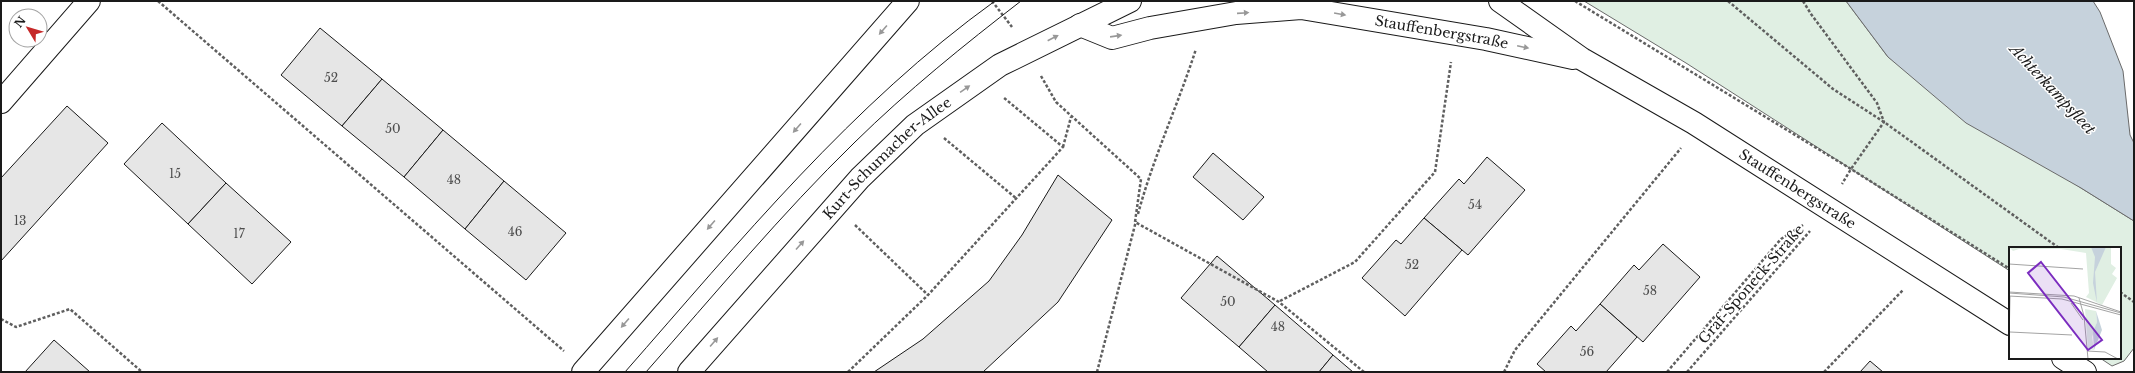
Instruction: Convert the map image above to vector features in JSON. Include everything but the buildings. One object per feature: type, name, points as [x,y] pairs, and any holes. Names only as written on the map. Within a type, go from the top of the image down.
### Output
[{"type":"street","points":[[1,102],[89,1]]},
{"type":"street","points":[[584,371],[908,1]]},
{"type":"street","name":"Kurt-Schumacher-Allee","points":[[689,372],[860,178],[923,120],[1000,65],[1130,1]]},
{"type":"street","name":"Stauffenbergstraße","points":[[1500,1],[1582,59],[1694,123],[1830,208],[2009,323]]},
{"type":"street","name":"Stauffenbergstraße","points":[[1080,25],[1112,38],[1150,28],[1297,4],[1582,59]]},
{"type":"street","points":[[2064,359],[2084,372]]},
{"type":"path","points":[[158,1],[584,371]]},
{"type":"path","points":[[992,1],[1019,36],[1056,102],[1141,179],[1135,222]]},
{"type":"path","points":[[1575,1],[1850,169],[2009,268]]},
{"type":"path","points":[[1728,1],[1833,89],[1884,122],[2058,247]]},
{"type":"path","points":[[1804,1],[1811,14],[1877,103],[1884,122]]},
{"type":"path","points":[[1097,372],[1149,172],[1176,108],[1206,18]]},
{"type":"path","points":[[1279,302],[1355,262],[1435,172],[1456,34]]},
{"type":"path","points":[[981,78],[1063,147]]},
{"type":"path","points":[[848,372],[928,295],[1063,147],[1072,116]]},
{"type":"path","points":[[923,120],[1017,199]]},
{"type":"path","name":"Graf-Sponeck-Straße","points":[[1687,372],[1830,208],[1850,169],[1884,122]]},
{"type":"path","points":[[1504,372],[1515,350],[1680,149],[1694,123]]},
{"type":"path","points":[[835,206],[928,295]]},
{"type":"path","points":[[1667,372],[1781,239],[1830,208]]},
{"type":"path","points":[[1135,222],[1279,302],[1364,372]]},
{"type":"path","points":[[1824,372],[1923,268]]},
{"type":"path","points":[[2121,293],[2134,302]]},
{"type":"path","points":[[1,319],[16,327],[70,309],[142,372]]},
{"type":"green space","points":[[1584,1],[1846,1],[1888,57],[2081,188],[2134,221],[2134,348],[2124,361],[2112,366],[2102,359],[2121,359],[2121,247],[2009,247],[2009,270],[1686,63]]},
{"type":"water","name":"Achterkampsfleet","points":[[1846,1],[2093,1],[2100,12],[2123,71],[2130,135],[2134,143],[2134,221],[2081,188],[1966,123],[1888,57]]},
{"type":"tram line","points":[[625,372],[755,224],[845,129],[893,84],[943,41],[995,1]]},
{"type":"tram line","points":[[646,372],[801,197],[855,142],[936,69],[1021,1]]}]
